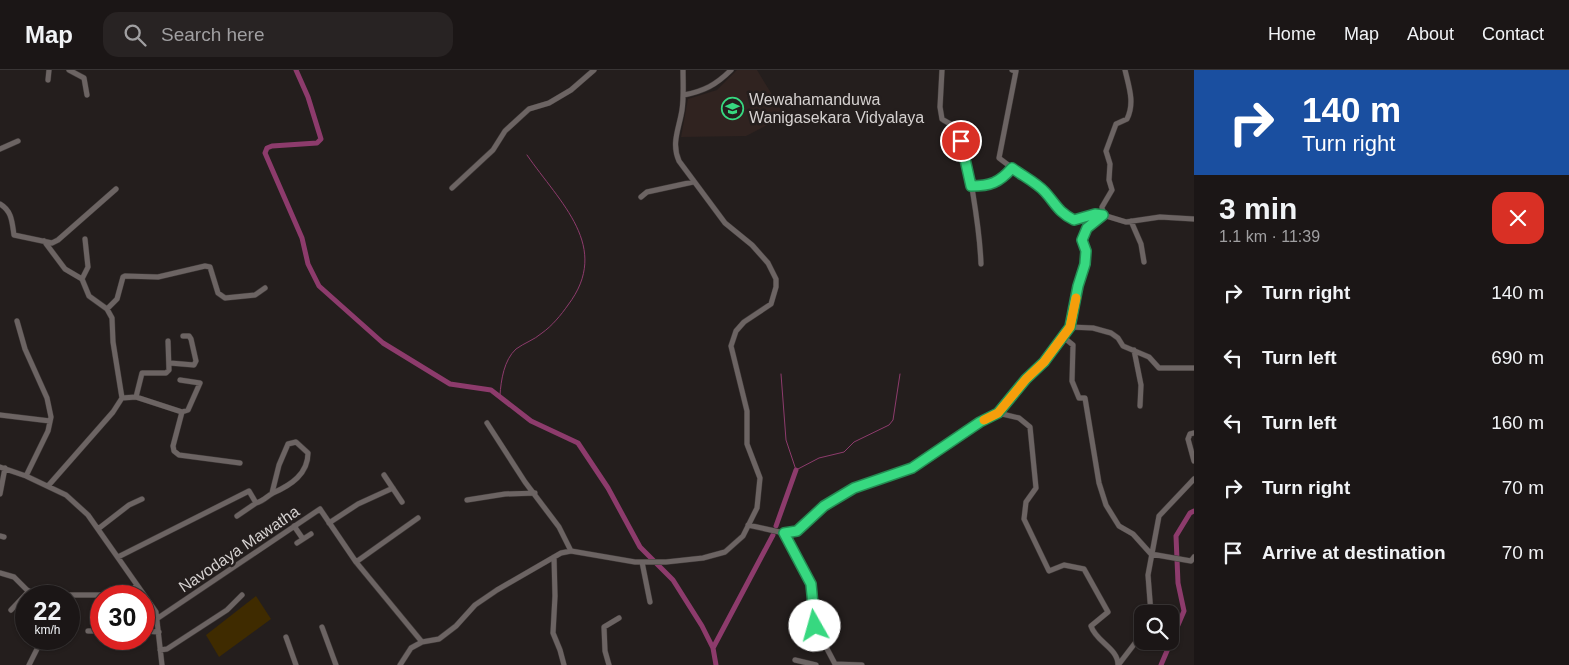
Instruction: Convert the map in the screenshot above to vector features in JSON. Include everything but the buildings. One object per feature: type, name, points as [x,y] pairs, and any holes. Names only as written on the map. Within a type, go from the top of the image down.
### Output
[{"type":"street","points":[[48,80],[49,70]]},
{"type":"street","points":[[69,70],[84,78],[87,95]]},
{"type":"street","points":[[452,188],[494,150],[505,131],[529,110],[549,103],[571,90],[594,70]]},
{"type":"street","points":[[400,665],[404,655],[422,642],[439,638],[456,626],[475,605],[561,553],[571,551],[642,562],[702,558],[725,552],[743,536],[756,508],[760,478],[747,444],[747,411],[730,346],[736,330],[744,322],[771,304],[776,288],[776,279],[768,263],[752,245],[725,223],[693,182],[676,152],[675,141],[684,95],[683,70]]},
{"type":"street","points":[[684,95],[709,88],[731,70]]},
{"type":"street","points":[[942,70],[940,107],[942,119],[954,126],[961,141],[971,186],[980,264]]},
{"type":"street","points":[[1012,70],[1016,71],[999,158],[1045,192],[1053,205],[1064,215],[1074,220],[1095,214],[1126,222],[1160,217],[1194,219]]},
{"type":"street","points":[[1103,215],[1102,207],[1112,190],[1109,180],[1110,164],[1106,151],[1116,124],[1127,119],[1131,112],[1131,96],[1125,70]]},
{"type":"street","points":[[0,149],[18,141]]},
{"type":"street","points":[[971,186],[991,186],[1003,179],[1012,168]]},
{"type":"street","points":[[641,197],[646,192],[693,182]]},
{"type":"street","points":[[0,204],[11,215],[14,235],[52,242],[58,240],[116,189]]},
{"type":"street","points":[[748,525],[784,533],[797,531],[824,506],[854,488],[912,468],[980,422],[998,413],[1026,379],[1044,362],[1070,327],[1078,286],[1085,264],[1086,251],[1082,240],[1087,228],[1103,215]]},
{"type":"street","points":[[1131,221],[1141,244],[1144,262]]},
{"type":"street","points":[[82,279],[88,267],[85,239]]},
{"type":"street","points":[[44,241],[64,269],[82,279],[89,296],[107,309],[112,318],[113,342],[122,398],[113,412],[48,486]]},
{"type":"street","points":[[107,309],[117,299],[123,277],[125,276],[158,277],[205,266],[210,267],[218,293],[225,298],[255,295],[265,288]]},
{"type":"street","points":[[17,321],[25,349],[47,398],[50,421],[48,431],[26,476]]},
{"type":"street","points":[[1070,327],[1093,328],[1111,333],[1118,338],[1123,346],[1149,357],[1159,368],[1194,368]]},
{"type":"street","points":[[170,363],[194,365],[196,361],[191,339],[189,336],[183,336]]},
{"type":"street","points":[[1062,336],[1073,345],[1072,381],[1079,398],[1085,398],[1099,484],[1106,505],[1119,526],[1133,534],[1151,554],[1191,561],[1194,557]]},
{"type":"street","points":[[136,397],[142,372],[166,372],[169,370],[168,341]]},
{"type":"street","points":[[1134,350],[1141,385],[1140,406]]},
{"type":"street","points":[[122,398],[136,397],[182,412],[188,410],[200,383],[180,380]]},
{"type":"street","points":[[182,412],[173,446],[174,451],[179,455],[240,463]]},
{"type":"street","points":[[998,413],[1019,418],[1030,427],[1036,488],[1026,502],[1024,519],[1049,571],[1064,565],[1084,569],[1090,577],[1108,612],[1091,626],[1094,634],[1111,648],[1118,664],[1134,644]]},
{"type":"street","points":[[0,415],[50,421]]},
{"type":"street","points":[[487,423],[559,527],[571,551]]},
{"type":"street","points":[[1194,433],[1188,439],[1194,461]]},
{"type":"street","points":[[237,516],[256,503],[262,502],[272,493],[298,480],[308,458],[306,449],[296,442],[288,444],[279,465],[272,493]]},
{"type":"street","points":[[0,494],[3,468],[26,476],[66,495],[88,515],[137,585]]},
{"type":"street","points":[[384,475],[402,502]]},
{"type":"street","points":[[1150,605],[1148,575],[1159,516],[1194,479]]},
{"type":"street","points":[[329,523],[358,504],[393,488]]},
{"type":"street","points":[[118,557],[249,492],[256,503]]},
{"type":"street","points":[[466,500],[505,494],[534,493]]},
{"type":"street","points":[[98,529],[129,505],[142,500]]},
{"type":"street","name":"Navodaya Mawatha","points":[[158,618],[320,509],[356,562],[422,642]]},
{"type":"street","points":[[356,562],[418,518]]},
{"type":"street","points":[[294,526],[303,539]]},
{"type":"street","points":[[784,533],[811,584],[815,626],[834,665],[862,665]]},
{"type":"street","points":[[297,543],[312,534]]},
{"type":"street","points":[[554,557],[555,596],[553,633],[564,665]]},
{"type":"street","points":[[642,562],[650,602]]},
{"type":"street","points":[[0,573],[14,577],[22,585]]},
{"type":"street","points":[[160,650],[167,649],[212,621],[242,596]]},
{"type":"street","points":[[11,610],[15,606]]},
{"type":"street","points":[[155,613],[158,618],[162,665]]},
{"type":"street","points":[[609,665],[605,651],[604,626],[619,618]]},
{"type":"street","points":[[322,627],[336,665]]},
{"type":"street","points":[[286,637],[296,665]]},
{"type":"street","points":[[29,665],[36,650]]},
{"type":"street","points":[[795,660],[816,665]]},
{"type":"shaded area","name":"Wewahamanduwa Wanigasekara Vidyalaya","points":[[737,70],[757,70],[785,116],[746,136],[681,137],[688,99],[717,90]]},
{"type":"shaded area","points":[[256,596],[271,619],[219,657],[206,635]]},
{"type":"waterway","points":[[296,70],[308,97],[321,139],[317,143],[272,146],[267,148],[265,153],[302,238],[308,264],[319,286],[383,343],[450,384],[491,390],[531,421],[578,443],[608,488],[640,547],[673,580],[702,626],[713,648],[716,665]]},
{"type":"waterway","points":[[500,395],[504,370],[512,354],[516,349],[536,338],[553,324],[568,305],[580,284],[585,264],[583,245],[576,226],[566,208],[527,155]]},
{"type":"waterway","points":[[781,374],[786,440],[796,470],[819,458],[844,452],[854,442],[889,425],[893,420],[900,374]]},
{"type":"waterway","points":[[776,526],[796,470]]},
{"type":"waterway","points":[[1161,665],[1184,611],[1178,583],[1176,536],[1190,513],[1194,511]]},
{"type":"waterway","points":[[713,648],[773,535]]},
{"type":"slow traffic","points":[[984,420],[998,413],[1026,379],[1044,362],[1070,327],[1076,298]]},
{"type":"place","name":"Wewahamanduwa Wanigasekara Vidyalaya","points":[[733,108]]},
{"type":"route","points":[[815,626],[812,614],[811,584],[806,578],[798,555],[789,545],[784,533],[797,531],[824,506],[854,488],[912,468],[938,448],[998,413],[1026,379],[1044,362],[1070,327],[1078,286],[1085,264],[1086,251],[1082,240],[1092,222],[1103,215],[1095,214],[1074,220],[1064,215],[1053,205],[1045,192],[1012,168],[1003,179],[991,186],[971,186],[961,141]]}]
